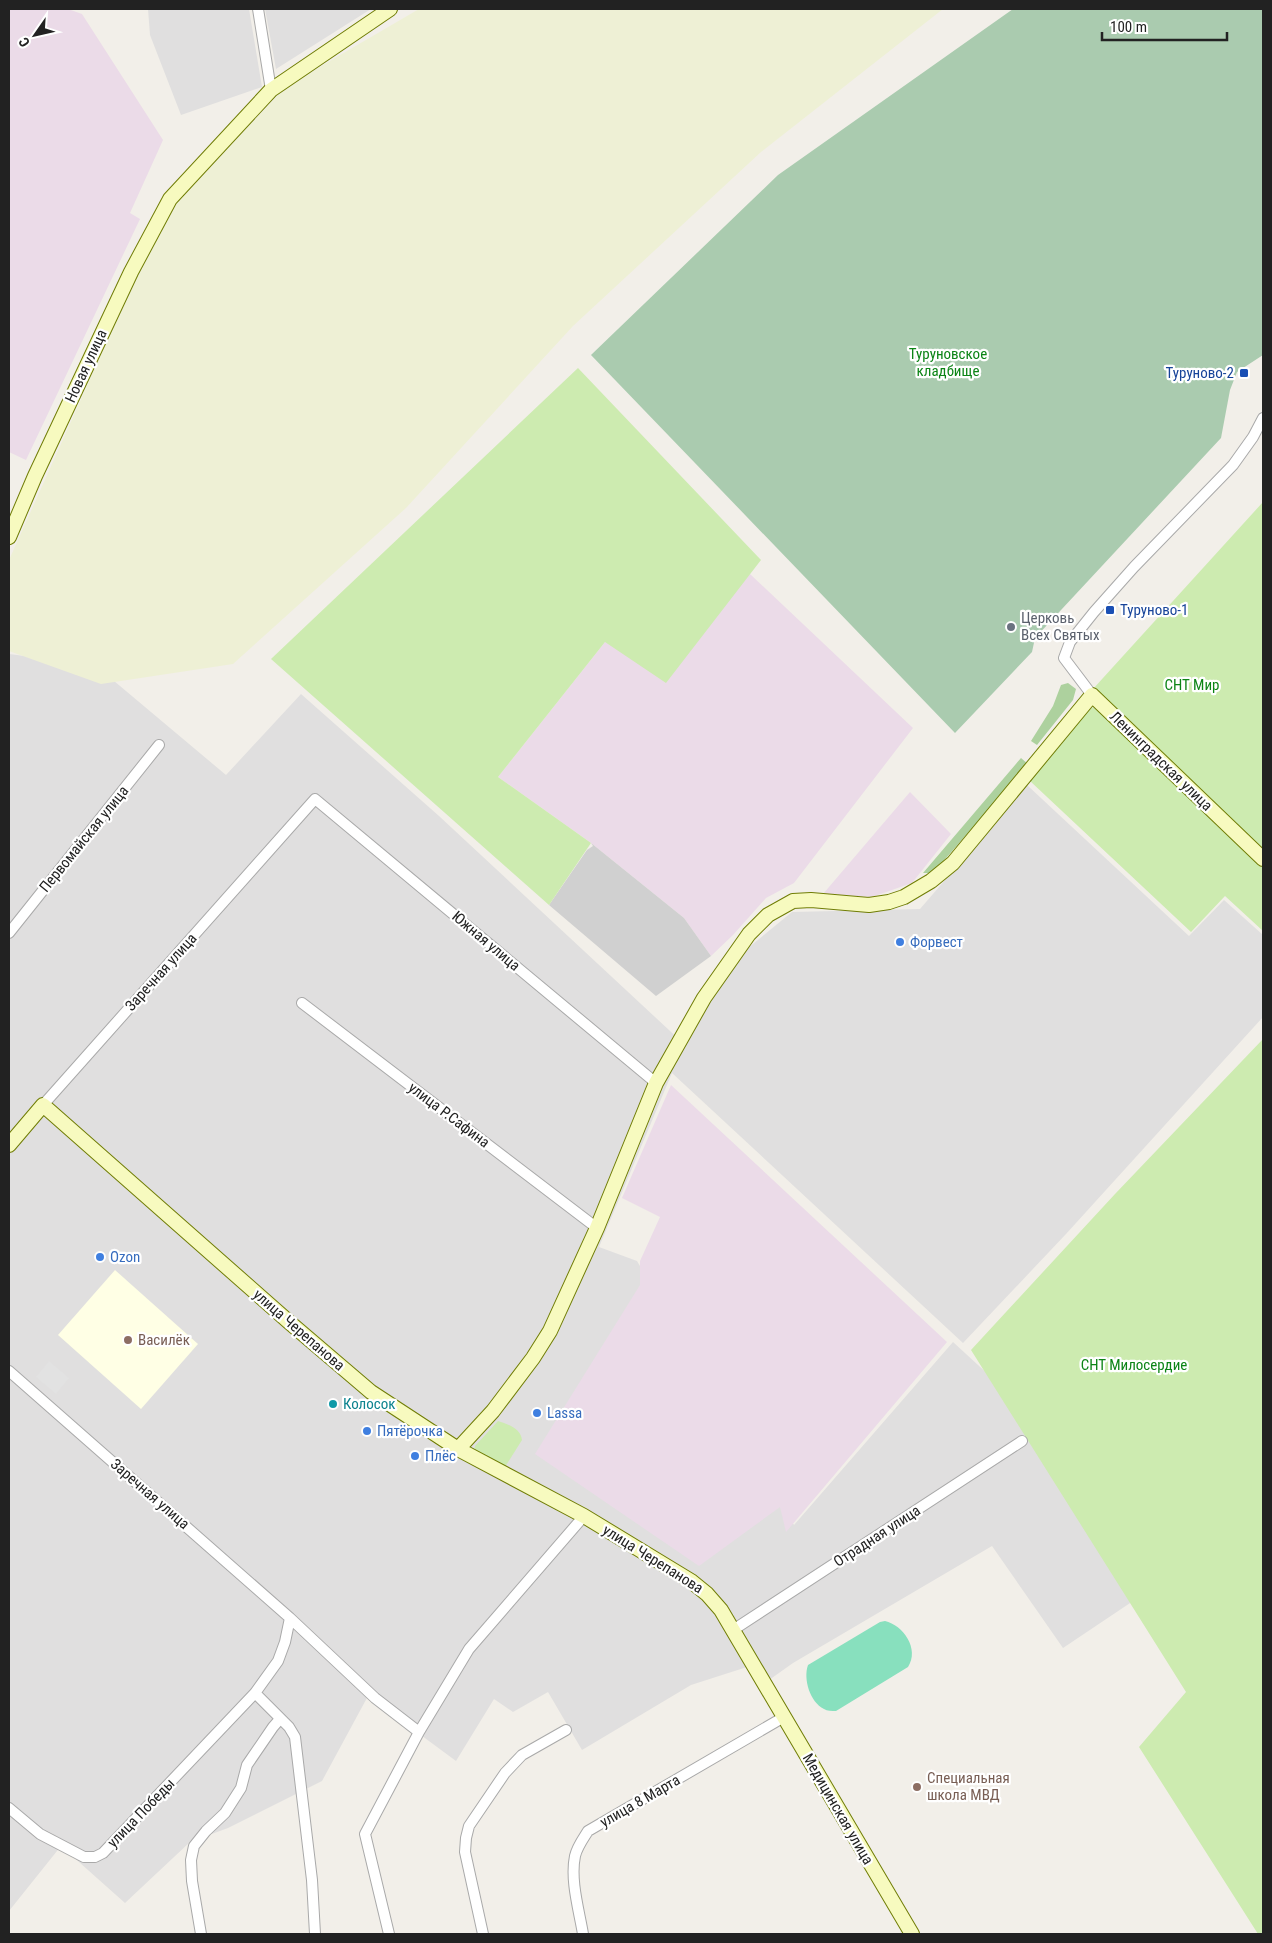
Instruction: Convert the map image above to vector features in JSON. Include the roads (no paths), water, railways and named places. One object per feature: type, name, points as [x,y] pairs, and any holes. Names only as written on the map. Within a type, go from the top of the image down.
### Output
[{"type":"street","points":[[258,9],[271,90]]},
{"type":"street","name":"Новая улица","points":[[9,537],[35,476],[123,290],[170,199],[271,90],[390,9]]},
{"type":"street","name":"Ленинградская улица","points":[[1263,418],[1253,437],[1233,465],[1134,567],[1094,612],[1070,642],[1064,658],[1092,695],[1263,859]]},
{"type":"street","points":[[458,1449],[493,1411],[533,1358],[558,1314],[597,1228],[656,1083],[704,998],[749,934],[768,915],[793,901],[811,900],[869,906],[890,902],[931,881],[953,864],[1092,695]]},
{"type":"street","name":"Первомайская улица","points":[[9,933],[159,745]]},
{"type":"street","name":"Южная улица","points":[[316,799],[656,1083]]},
{"type":"street","name":"Заречная улица","points":[[9,1145],[316,799]]},
{"type":"street","name":"улица Р.Сафина","points":[[302,1002],[597,1228]]},
{"type":"street","name":"улица Черепанова","points":[[43,1105],[289,1322],[372,1392],[458,1449],[584,1516],[700,1587],[721,1610],[764,1684]]},
{"type":"street","name":"Заречная улица","points":[[11,1376],[290,1618],[375,1698],[419,1732]]},
{"type":"street","name":"Отрадная улица","points":[[733,1630],[1022,1441]]},
{"type":"street","points":[[389,1934],[365,1834],[419,1732],[469,1649],[584,1516]]},
{"type":"street","name":"улица Победы","points":[[9,1808],[40,1834],[84,1857],[103,1853],[255,1693],[278,1662],[290,1618]]},
{"type":"street","name":"Медицинская улица","points":[[764,1684],[912,1934]]},
{"type":"street","points":[[255,1693],[288,1727],[295,1737],[311,1871],[315,1934]]},
{"type":"street","name":"улица 8 Марта","points":[[583,1934],[574,1873],[575,1854],[588,1831],[784,1717]]},
{"type":"street","points":[[201,1934],[192,1881],[191,1860],[194,1846],[206,1831],[225,1813],[241,1788],[248,1765],[280,1719]]},
{"type":"street","points":[[482,1934],[465,1852],[469,1826],[506,1773],[522,1755],[566,1730]]},
{"type":"place","name":"Туруново-2","points":[[1244,373]]},
{"type":"place","name":"Туруново-1","points":[[1110,610]]},
{"type":"place","name":"Церковь Всех Святых","points":[[1011,627]]},
{"type":"place","name":"Форвест","points":[[900,942]]},
{"type":"place","name":"Ozon","points":[[100,1257]]},
{"type":"place","name":"Василёк","points":[[128,1340]]},
{"type":"place","name":"Колосок","points":[[333,1404]]},
{"type":"place","name":"Lassa","points":[[537,1413]]},
{"type":"place","name":"Пятёрочка","points":[[367,1431]]},
{"type":"place","name":"Плёс","points":[[415,1456]]},
{"type":"place","name":"Специальная школа МВД","points":[[917,1787]]},
{"type":"park label","name":"Туруновское кладбище","points":[[948,362]]},
{"type":"park label","name":"СНТ Мир","points":[[1192,685]]},
{"type":"park label","name":"СНТ Милосердие","points":[[1134,1365]]}]
